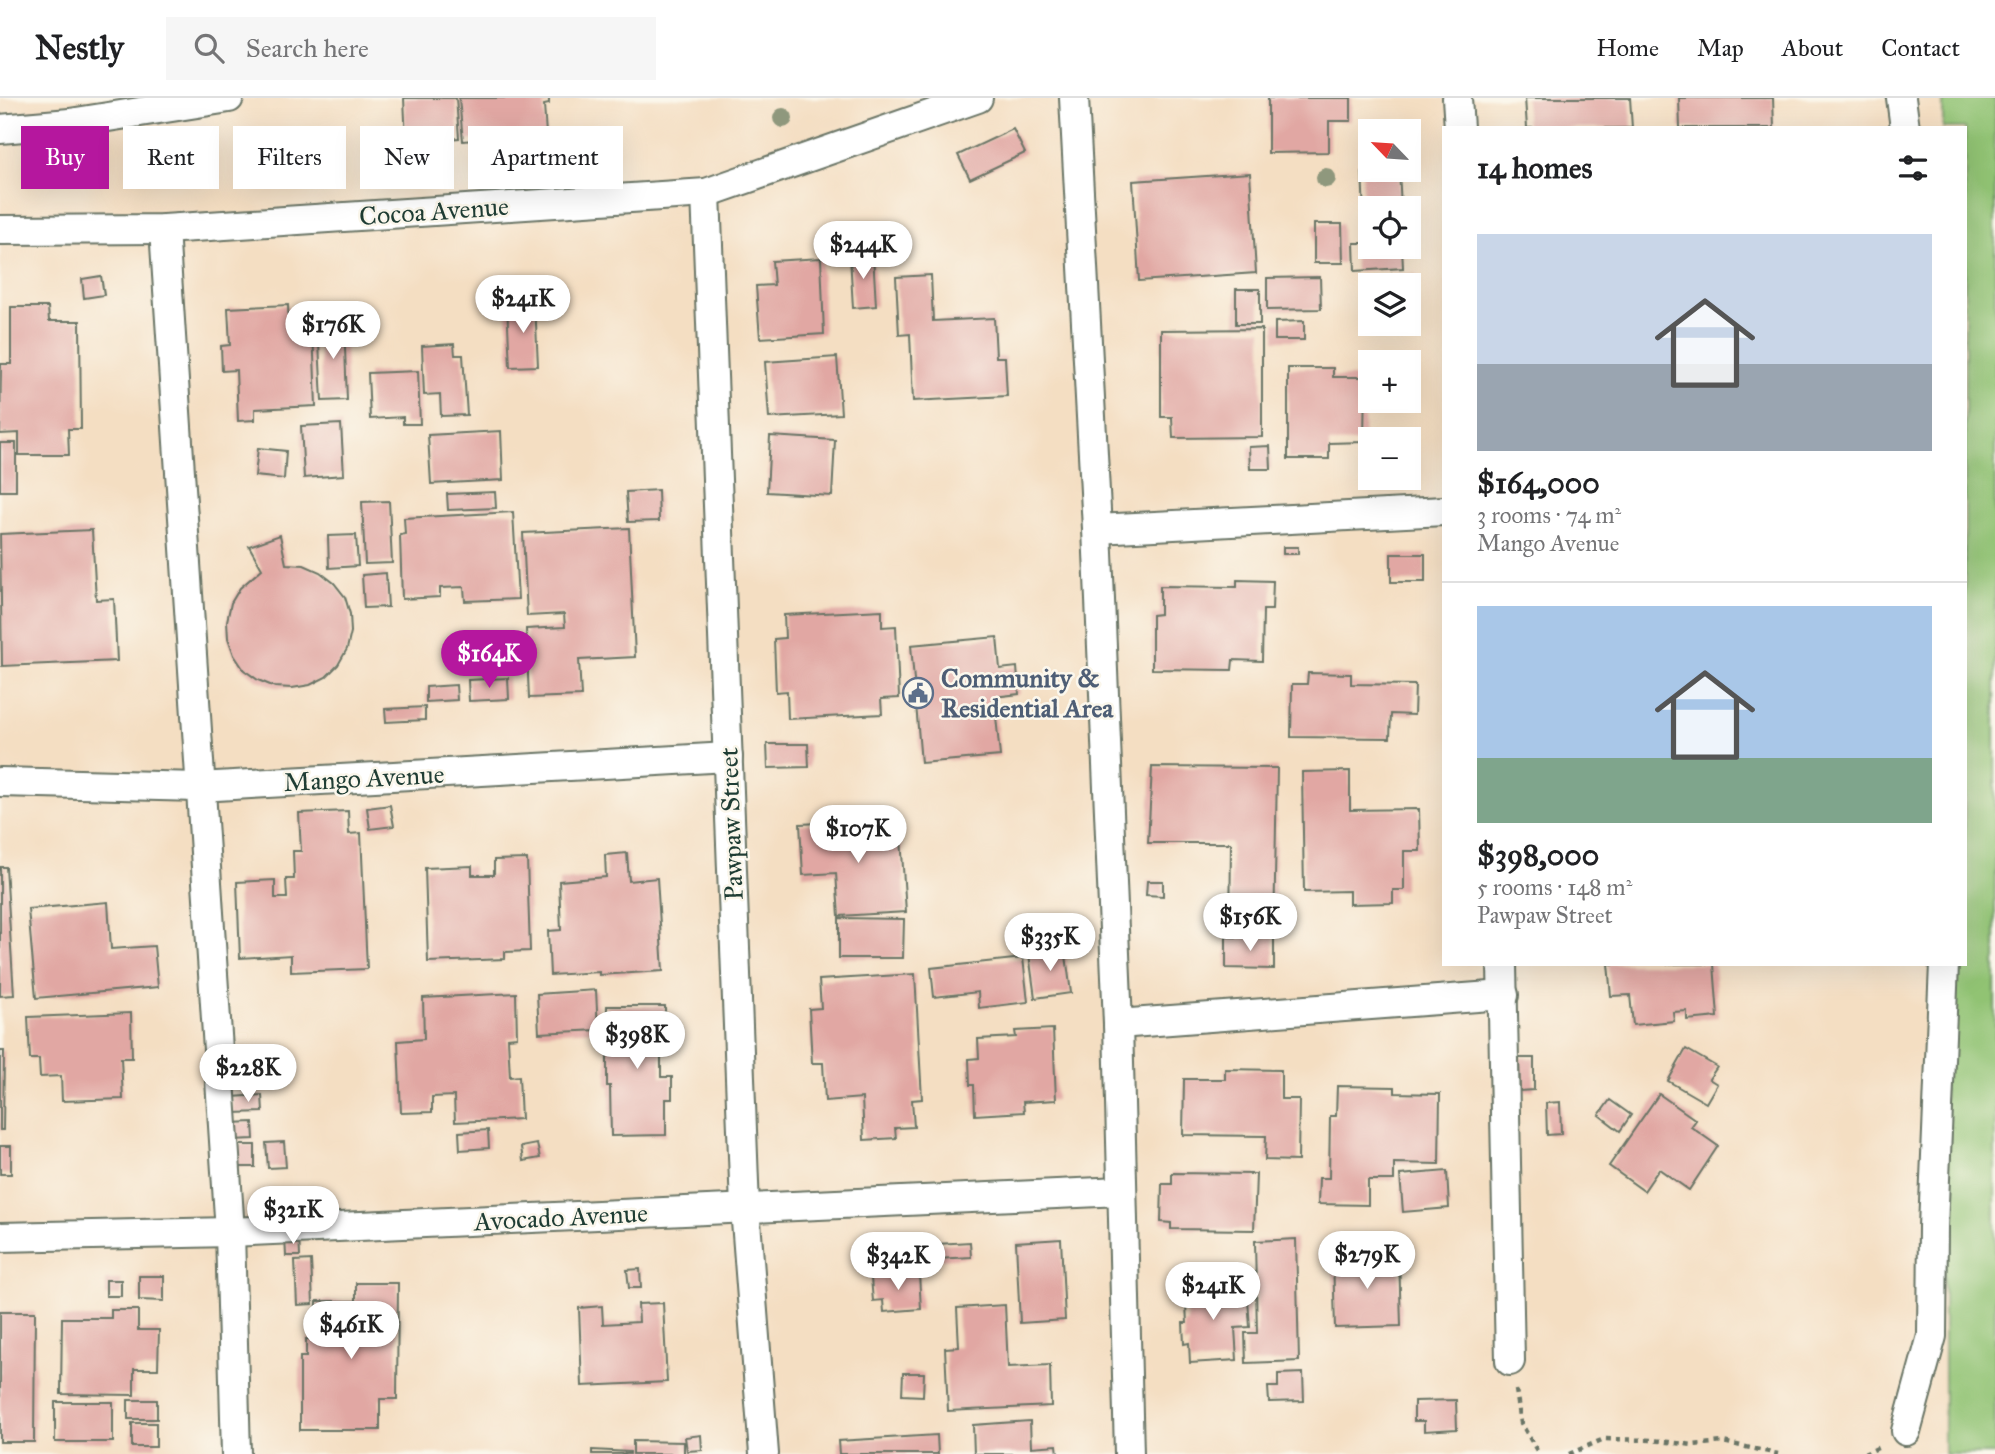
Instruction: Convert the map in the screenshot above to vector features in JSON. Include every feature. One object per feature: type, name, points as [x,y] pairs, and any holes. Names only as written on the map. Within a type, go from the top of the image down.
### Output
[{"type":"street","points":[[0,129],[70,122],[229,98]]},
{"type":"street","name":"Cocoa Avenue","points":[[0,230],[164,229],[706,193],[978,98]]},
{"type":"street","points":[[1074,98],[1097,529],[1118,1024],[1129,1454]]},
{"type":"street","points":[[1457,98],[1459,126]]},
{"type":"street","points":[[1901,98],[1905,126]]},
{"type":"street","name":"Pawpaw Street","points":[[706,193],[745,1208],[764,1454]]},
{"type":"street","points":[[164,229],[230,1232],[236,1454]]},
{"type":"street","points":[[1097,529],[1442,511]]},
{"type":"street","name":"Mango Avenue","points":[[0,782],[199,788],[728,757]]},
{"type":"street","points":[[1502,966],[1510,1361]]},
{"type":"street","points":[[1906,1431],[1932,1336],[1933,1227],[1944,966]]},
{"type":"street","points":[[1118,1024],[1504,995]]},
{"type":"street","name":"Avocado Avenue","points":[[0,1237],[230,1232],[1121,1191]]},
{"type":"path","points":[[1510,1361],[1521,1423],[1539,1454]]},
{"type":"path","points":[[1569,1454],[1604,1438],[1693,1445],[1723,1441],[1778,1454]]},
{"type":"green space","points":[[1943,98],[1995,98],[1995,1454],[1944,1454],[1944,966],[1967,966],[1967,126],[1943,126]]},
{"type":"building","points":[[404,98],[456,98],[459,138],[454,138],[454,126],[405,126]]},
{"type":"building","points":[[459,98],[549,98],[549,104],[544,105],[545,126],[468,126],[468,141],[463,141]]},
{"type":"building","points":[[1268,98],[1351,98],[1351,121],[1329,121],[1329,152],[1268,153]]},
{"type":"building","points":[[1525,98],[1630,98],[1632,126],[1527,126]]},
{"type":"building","points":[[1679,98],[1773,98],[1774,126],[1680,126]]},
{"type":"building","points":[[1013,129],[1025,153],[970,179],[958,155]]},
{"type":"building","points":[[1250,173],[1256,273],[1139,281],[1133,181]]},
{"type":"building","points":[[1363,182],[1400,182],[1400,196],[1363,196]]},
{"type":"building","points":[[1314,224],[1342,224],[1343,263],[1314,263]]},
{"type":"building","points":[[1354,243],[1358,243],[1358,259],[1403,259],[1403,268],[1355,271]]},
{"type":"building","points":[[873,254],[876,306],[853,308],[850,256]]},
{"type":"building","points":[[821,258],[824,334],[760,338],[756,286],[774,285],[772,261]]},
{"type":"building","points":[[931,275],[933,321],[994,318],[996,357],[1005,357],[1007,396],[913,401],[910,334],[899,335],[896,277]]},
{"type":"building","points":[[101,276],[104,295],[84,298],[82,279]]},
{"type":"building","points":[[1320,277],[1321,309],[1267,310],[1267,278]]},
{"type":"building","points":[[1236,289],[1260,289],[1260,324],[1236,324]]},
{"type":"building","points":[[535,303],[538,366],[510,367],[507,305]]},
{"type":"building","points":[[288,305],[289,331],[313,330],[316,406],[255,409],[255,420],[238,421],[236,370],[222,371],[221,346],[230,345],[228,308]]},
{"type":"building","points":[[11,307],[48,307],[49,321],[80,321],[81,429],[68,429],[69,455],[19,455],[19,433],[0,434],[1,364],[11,364]]},
{"type":"building","points":[[1304,321],[1304,340],[1275,340],[1275,322]]},
{"type":"building","points":[[344,322],[347,400],[322,401],[318,324]]},
{"type":"building","points":[[1262,329],[1262,437],[1173,438],[1172,417],[1161,417],[1161,330]]},
{"type":"building","points":[[454,344],[455,355],[463,355],[467,415],[441,416],[440,394],[424,395],[422,346]]},
{"type":"building","points":[[837,357],[841,414],[769,418],[765,362]]},
{"type":"building","points":[[1288,368],[1333,368],[1333,377],[1358,377],[1358,413],[1364,413],[1364,427],[1358,427],[1358,442],[1329,443],[1329,459],[1288,459]]},
{"type":"building","points":[[418,371],[420,424],[403,424],[403,417],[370,419],[368,373]]},
{"type":"building","points":[[341,424],[344,475],[304,478],[301,426]]},
{"type":"building","points":[[501,431],[503,480],[431,484],[428,435]]},
{"type":"building","points":[[770,436],[835,440],[832,496],[767,492]]},
{"type":"building","points":[[0,443],[16,443],[16,491],[0,491]]},
{"type":"building","points":[[1270,446],[1271,469],[1250,469],[1249,447]]},
{"type":"building","points":[[258,448],[286,451],[284,479],[255,476]]},
{"type":"building","points":[[658,490],[659,521],[628,522],[626,492]]},
{"type":"building","points":[[495,492],[496,508],[448,510],[447,494]]},
{"type":"building","points":[[389,501],[392,563],[365,564],[362,502]]},
{"type":"building","points":[[513,512],[518,599],[465,601],[464,587],[440,588],[440,597],[402,599],[400,535],[405,534],[404,518]]},
{"type":"building","points":[[629,528],[635,657],[579,660],[581,696],[529,698],[526,629],[565,627],[564,614],[527,616],[523,533]]},
{"type":"building","points":[[92,530],[96,600],[114,599],[117,661],[2,666],[0,534]]},
{"type":"building","points":[[280,535],[286,564],[304,565],[320,572],[334,583],[345,597],[350,614],[351,632],[347,649],[338,665],[326,677],[310,685],[292,688],[275,687],[244,670],[234,655],[228,638],[227,621],[231,603],[240,588],[262,569],[249,546]]},
{"type":"building","points":[[356,535],[358,566],[329,568],[328,536]]},
{"type":"building","points":[[1283,547],[1298,547],[1298,554],[1283,554]]},
{"type":"building","points":[[1391,554],[1425,554],[1425,582],[1391,582]]},
{"type":"building","points":[[386,573],[388,607],[364,608],[362,575]]},
{"type":"building","points":[[1237,580],[1273,581],[1272,610],[1263,610],[1262,661],[1233,660],[1232,670],[1152,669],[1152,615],[1160,614],[1160,586],[1237,587]]},
{"type":"building","points":[[882,610],[882,627],[896,626],[899,698],[881,699],[882,714],[788,719],[787,691],[776,692],[774,639],[785,638],[784,615]]},
{"type":"building","points":[[997,637],[1000,669],[1017,667],[1019,694],[994,697],[1000,756],[921,763],[911,645]]},
{"type":"building","points":[[1308,673],[1351,674],[1351,684],[1415,685],[1414,715],[1391,714],[1390,738],[1291,737],[1292,684],[1307,684]]},
{"type":"building","points":[[508,678],[509,699],[469,701],[468,680]]},
{"type":"building","points":[[456,685],[457,700],[426,702],[426,687]]},
{"type":"building","points":[[425,707],[425,720],[386,722],[385,709]]},
{"type":"building","points":[[767,744],[808,744],[809,767],[768,768]]},
{"type":"building","points":[[1152,767],[1277,768],[1274,935],[1230,934],[1231,843],[1148,843]]},
{"type":"building","points":[[1350,771],[1350,810],[1419,809],[1420,851],[1404,851],[1404,890],[1393,890],[1393,903],[1349,904],[1349,891],[1304,892],[1302,772]]},
{"type":"building","points":[[390,805],[394,826],[370,829],[367,808]]},
{"type":"building","points":[[348,811],[349,834],[361,833],[367,969],[291,972],[291,955],[240,958],[237,882],[275,880],[275,898],[287,898],[286,879],[294,879],[293,851],[301,851],[299,813]]},
{"type":"building","points":[[843,822],[843,827],[900,823],[906,912],[839,916],[836,873],[803,875],[800,824]]},
{"type":"building","points":[[627,853],[629,881],[657,878],[663,971],[550,975],[548,931],[561,930],[559,881],[606,877],[605,855]]},
{"type":"building","points":[[527,859],[530,951],[505,952],[505,959],[428,962],[425,868],[472,866],[472,875],[494,875],[494,860]]},
{"type":"building","points":[[0,867],[6,867],[14,995],[0,996]]},
{"type":"building","points":[[1147,881],[1163,881],[1163,896],[1146,895]]},
{"type":"building","points":[[108,902],[111,949],[154,946],[158,987],[36,998],[28,909]]},
{"type":"building","points":[[839,918],[904,919],[903,958],[839,958]]},
{"type":"building","points":[[1226,937],[1274,937],[1274,969],[1226,968]]},
{"type":"building","points":[[1065,948],[1071,993],[1035,998],[1029,954]]},
{"type":"building","points":[[1023,958],[1028,1002],[979,1008],[978,992],[934,997],[931,968]]},
{"type":"building","points":[[1608,966],[1714,966],[1718,1017],[1687,1020],[1687,1011],[1673,1012],[1674,1021],[1633,1025],[1630,995],[1611,996]]},
{"type":"building","points":[[915,974],[922,1099],[912,1100],[914,1127],[895,1128],[896,1138],[864,1140],[862,1098],[825,1101],[823,1063],[812,1063],[809,1009],[821,1008],[819,980]]},
{"type":"building","points":[[596,990],[598,1030],[539,1033],[537,994]]},
{"type":"building","points":[[516,993],[517,1037],[508,1038],[510,1077],[519,1076],[521,1119],[455,1122],[454,1096],[432,1097],[432,1112],[401,1113],[398,1041],[424,1039],[423,998]]},
{"type":"building","points":[[607,1006],[665,1006],[665,1039],[661,1038],[661,1077],[672,1077],[672,1099],[666,1099],[666,1135],[611,1136],[610,1086],[607,1086]]},
{"type":"building","points":[[131,1013],[132,1058],[121,1058],[123,1099],[62,1101],[61,1076],[40,1077],[39,1059],[30,1059],[28,1017]]},
{"type":"building","points":[[1053,1029],[1056,1100],[1023,1102],[1024,1112],[975,1115],[974,1085],[970,1085],[969,1059],[979,1058],[978,1039],[1016,1037],[1015,1031]]},
{"type":"building","points":[[1686,1049],[1717,1067],[1709,1079],[1717,1084],[1706,1103],[1668,1081]]},
{"type":"building","points":[[0,1051],[4,1051],[3,1130],[0,1130]]},
{"type":"building","points":[[1519,1058],[1534,1058],[1534,1090],[1520,1091]]},
{"type":"building","points":[[1225,1069],[1281,1070],[1281,1099],[1299,1099],[1298,1161],[1265,1160],[1266,1136],[1183,1135],[1184,1079],[1225,1079]]},
{"type":"building","points":[[1337,1086],[1395,1087],[1395,1093],[1440,1094],[1439,1164],[1394,1163],[1394,1180],[1368,1180],[1368,1205],[1318,1204],[1319,1178],[1329,1178],[1330,1116],[1336,1116]]},
{"type":"building","points":[[1659,1094],[1696,1120],[1691,1127],[1718,1146],[1689,1190],[1659,1169],[1644,1191],[1609,1166]]},
{"type":"building","points":[[262,1095],[263,1112],[233,1113],[232,1097]]},
{"type":"building","points":[[1610,1100],[1631,1115],[1620,1131],[1599,1115]]},
{"type":"building","points":[[1560,1102],[1561,1134],[1547,1135],[1546,1103]]},
{"type":"building","points":[[253,1122],[254,1139],[231,1140],[231,1123]]},
{"type":"building","points":[[488,1130],[489,1148],[460,1150],[459,1132]]},
{"type":"building","points":[[284,1142],[286,1167],[268,1168],[266,1143]]},
{"type":"building","points":[[537,1144],[540,1158],[523,1161],[521,1147]]},
{"type":"building","points":[[236,1145],[255,1145],[255,1167],[237,1167]]},
{"type":"building","points":[[0,1146],[11,1146],[11,1174],[0,1174]]},
{"type":"building","points":[[1447,1171],[1449,1208],[1403,1212],[1400,1175]]},
{"type":"building","points":[[1172,1173],[1256,1174],[1254,1230],[1171,1229],[1171,1223],[1161,1222],[1162,1184],[1172,1184]]},
{"type":"building","points":[[299,1235],[300,1256],[286,1256],[285,1236]]},
{"type":"building","points":[[1061,1239],[1065,1320],[1020,1323],[1016,1242]]},
{"type":"building","points":[[1296,1239],[1299,1361],[1246,1363],[1245,1333],[1257,1333],[1255,1241]]},
{"type":"building","points":[[970,1242],[971,1257],[937,1259],[937,1244]]},
{"type":"building","points":[[1399,1254],[1401,1326],[1335,1328],[1333,1256]]},
{"type":"building","points":[[311,1260],[313,1304],[297,1305],[295,1261]]},
{"type":"building","points":[[640,1269],[641,1288],[629,1288],[627,1270]]},
{"type":"building","points":[[919,1274],[921,1309],[884,1312],[883,1300],[873,1301],[871,1278]]},
{"type":"building","points":[[139,1276],[164,1276],[164,1301],[139,1300]]},
{"type":"building","points":[[106,1280],[121,1280],[121,1296],[106,1296]]},
{"type":"building","points":[[356,1283],[398,1283],[397,1399],[380,1399],[380,1430],[300,1430],[300,1357],[306,1357],[306,1339],[316,1339],[317,1301],[356,1301]]},
{"type":"building","points":[[1232,1283],[1234,1301],[1248,1300],[1250,1327],[1235,1328],[1237,1360],[1190,1363],[1189,1343],[1184,1344],[1183,1323],[1187,1323],[1185,1286]]},
{"type":"building","points":[[663,1303],[667,1382],[582,1386],[579,1308],[602,1306],[603,1324],[639,1322],[638,1304]]},
{"type":"building","points":[[1005,1305],[1008,1367],[1050,1365],[1051,1406],[948,1411],[945,1348],[959,1347],[957,1308]]},
{"type":"building","points":[[111,1310],[138,1310],[138,1330],[159,1330],[158,1369],[134,1369],[134,1395],[61,1394],[62,1318],[111,1318]]},
{"type":"building","points":[[0,1312],[35,1312],[34,1442],[0,1442]]},
{"type":"building","points":[[903,1373],[924,1373],[923,1396],[902,1395]]},
{"type":"building","points":[[1303,1373],[1304,1401],[1269,1402],[1268,1387],[1278,1387],[1278,1374]]},
{"type":"building","points":[[128,1400],[157,1400],[157,1419],[128,1419]]},
{"type":"building","points":[[1456,1400],[1457,1429],[1424,1431],[1424,1421],[1414,1421],[1414,1401]]},
{"type":"building","points":[[55,1402],[113,1402],[113,1442],[55,1442]]},
{"type":"building","points":[[1030,1421],[1031,1447],[1057,1445],[1058,1454],[974,1454],[973,1425]]},
{"type":"building","points":[[132,1423],[156,1423],[156,1447],[132,1447]]},
{"type":"building","points":[[701,1435],[702,1450],[687,1451],[685,1437]]},
{"type":"building","points":[[937,1435],[938,1454],[839,1454],[838,1441]]},
{"type":"building","points":[[633,1441],[684,1442],[684,1454],[633,1454]]},
{"type":"building","points":[[592,1450],[630,1452],[630,1454],[592,1454]]},
{"type":"place","name":"Community & Residential Area","points":[[918,693]]}]
